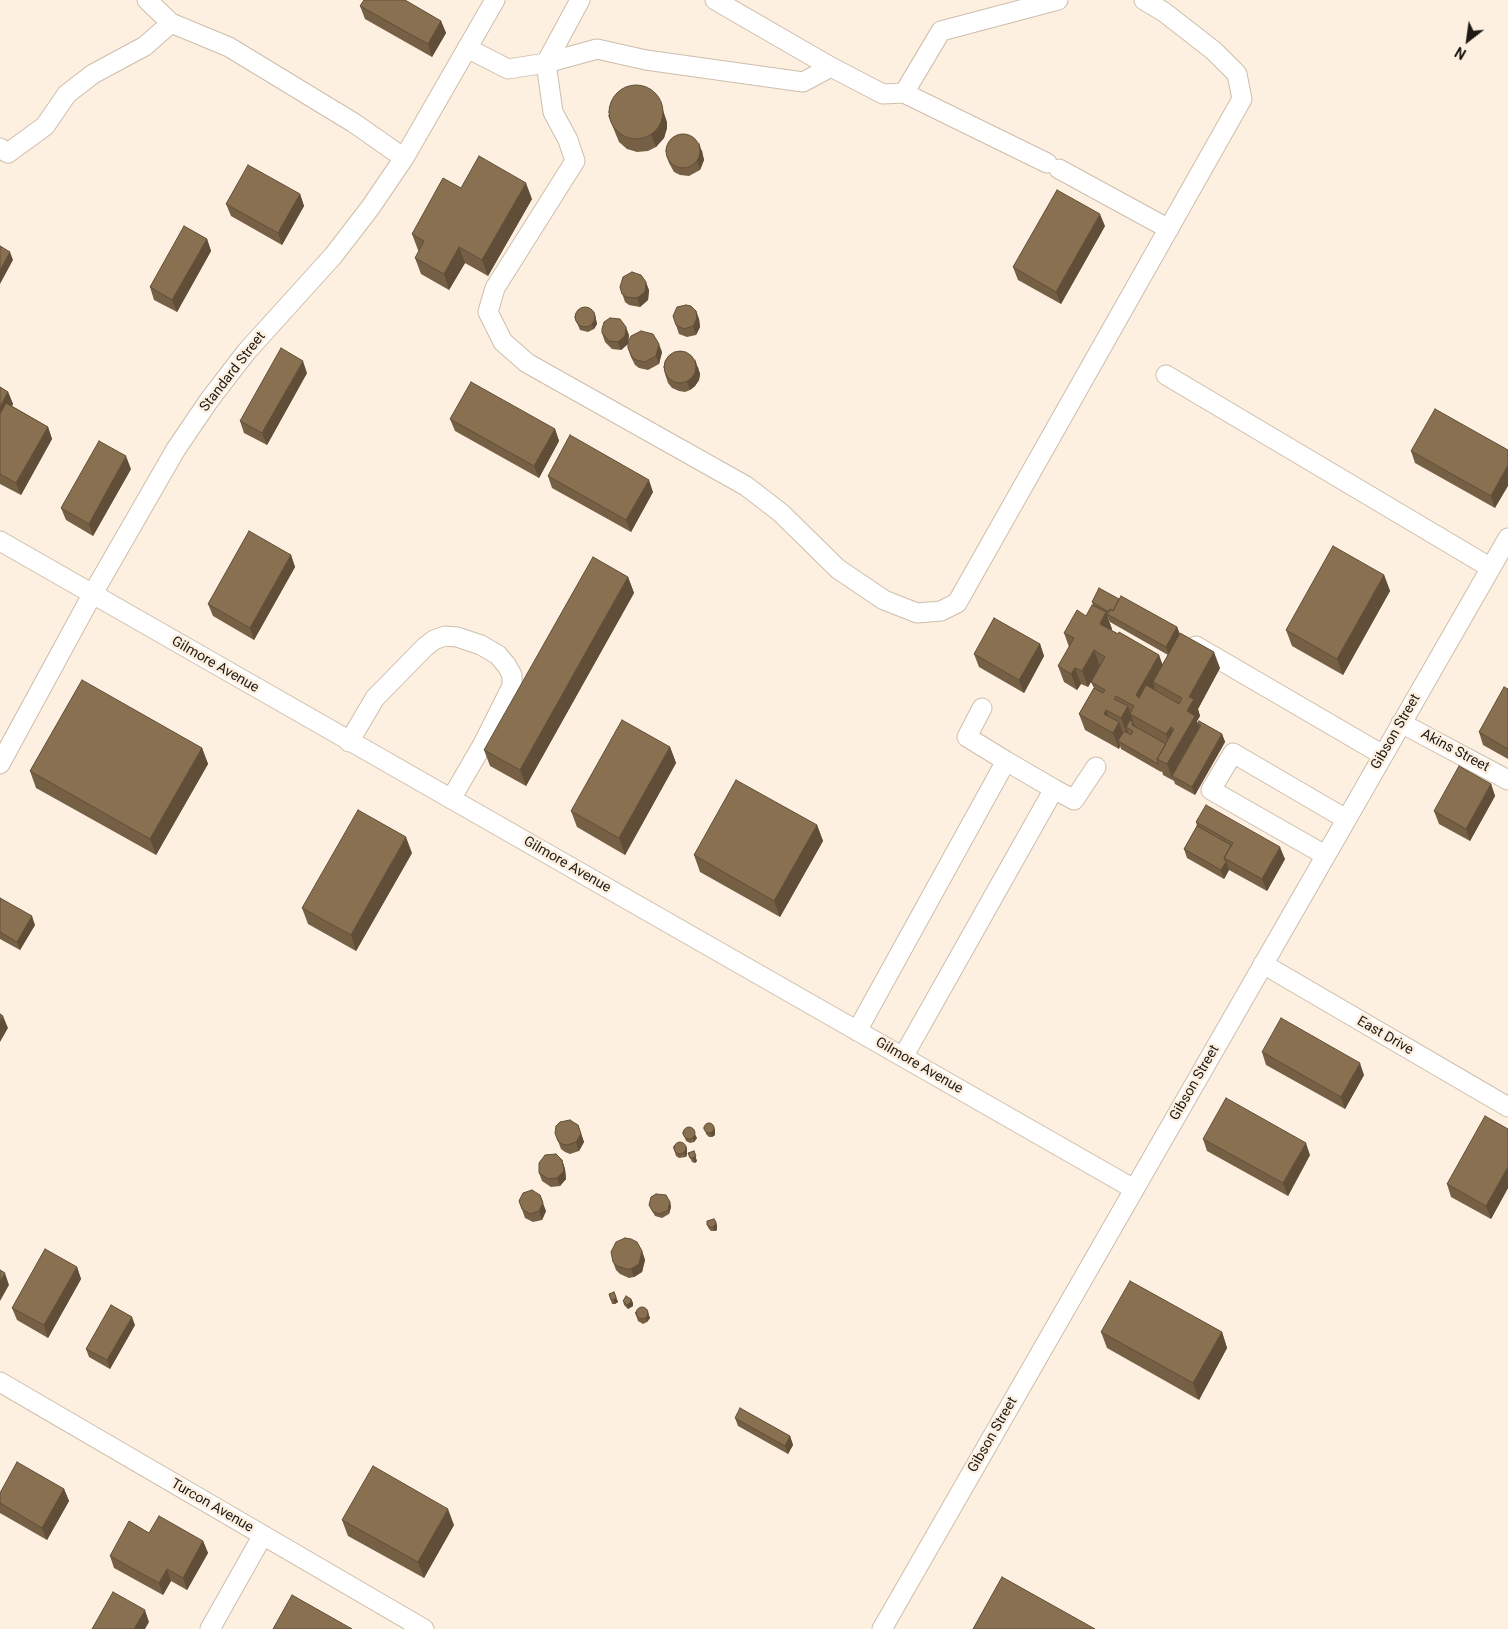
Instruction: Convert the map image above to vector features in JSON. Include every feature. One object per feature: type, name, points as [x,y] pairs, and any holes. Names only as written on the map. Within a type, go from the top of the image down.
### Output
[{"type":"street","points":[[147,0],[170,22],[230,48],[354,123],[404,158]]},
{"type":"street","name":"Standard Street","points":[[0,764],[92,595],[176,449],[210,399],[247,352],[333,256],[370,208],[404,158],[495,0]]},
{"type":"street","points":[[580,0],[546,63],[553,112],[568,140],[575,161],[496,288],[488,312],[503,342],[527,363],[746,486],[781,513],[838,569],[884,600],[917,613],[941,611],[956,603],[1242,99],[1237,74],[1214,51],[1164,12],[1144,0]]},
{"type":"street","points":[[715,0],[831,67],[883,94],[904,94],[1053,166],[1169,229]]},
{"type":"street","points":[[904,94],[941,31],[1058,0]]},
{"type":"street","points":[[0,148],[8,153],[45,126],[67,94],[92,74],[145,46],[170,22]]},
{"type":"street","points":[[467,48],[508,69],[546,63],[597,49],[646,60],[803,82],[831,67]]},
{"type":"street","points":[[1166,375],[1491,568]]},
{"type":"street","name":"Gibson Street","points":[[882,1629],[1508,538]]},
{"type":"street","name":"Gilmore Avenue","points":[[0,541],[1134,1189]]},
{"type":"street","points":[[349,742],[375,698],[425,646],[445,636],[457,637],[481,645],[498,655],[507,666],[512,675],[512,686],[483,744],[450,799]]},
{"type":"street","points":[[1196,646],[1383,755]]},
{"type":"street","points":[[982,708],[967,737],[1074,800],[1096,767]]},
{"type":"street","name":"Akins Street","points":[[1401,722],[1508,780]]},
{"type":"street","points":[[1325,855],[1211,790],[1233,753],[1346,819]]},
{"type":"street","points":[[857,1031],[1006,761]]},
{"type":"street","points":[[903,1057],[1054,789]]},
{"type":"street","name":"East Drive","points":[[1263,964],[1508,1107]]},
{"type":"street","name":"Turcon Avenue","points":[[0,1382],[424,1629]]},
{"type":"street","points":[[210,1629],[263,1535]]},
{"type":"building","points":[[364,0],[405,0],[441,21],[428,44],[360,6]]},
{"type":"building","points":[[636,85],[646,87],[655,93],[661,102],[663,112],[661,122],[655,131],[646,137],[636,139],[626,137],[617,131],[611,122],[609,112],[611,102],[617,93],[626,87]]},
{"type":"building","points":[[683,134],[690,135],[695,139],[699,144],[699,158],[695,163],[690,167],[683,168],[676,167],[671,163],[667,158],[666,151],[667,144],[671,139],[676,135]]},
{"type":"building","points":[[479,156],[526,183],[482,260],[459,247],[444,274],[415,258],[424,241],[412,234],[443,178],[461,188]]},
{"type":"building","points":[[248,165],[300,194],[278,233],[226,204]]},
{"type":"building","points":[[1057,190],[1100,214],[1056,292],[1013,267]]},
{"type":"building","points":[[184,226],[207,239],[172,300],[150,287]]},
{"type":"building","points":[[0,246],[10,252],[0,270]]},
{"type":"building","points":[[632,272],[641,275],[646,282],[645,292],[637,298],[626,297],[622,294],[620,287],[623,277]]},
{"type":"building","points":[[691,306],[696,311],[697,318],[693,326],[684,329],[676,325],[673,316],[677,307]]},
{"type":"building","points":[[581,307],[589,307],[595,313],[595,321],[589,327],[581,327],[575,321],[575,313]]},
{"type":"building","points":[[610,318],[620,319],[626,327],[625,336],[618,342],[609,341],[602,333],[604,322]]},
{"type":"building","points":[[641,331],[653,334],[659,344],[656,356],[645,362],[632,357],[628,348],[631,336]]},
{"type":"building","points":[[281,348],[303,361],[262,433],[240,421]]},
{"type":"building","points":[[680,351],[692,355],[696,367],[692,379],[680,383],[668,379],[664,367],[668,355]]},
{"type":"building","points":[[471,382],[555,429],[534,466],[450,419]]},
{"type":"building","points":[[0,387],[8,392],[0,407]]},
{"type":"building","points":[[6,403],[48,427],[16,483],[0,474],[0,414]]},
{"type":"building","points":[[1435,409],[1508,450],[1508,465],[1491,496],[1411,451]]},
{"type":"building","points":[[570,435],[649,480],[626,520],[548,476]]},
{"type":"building","points":[[99,441],[126,456],[89,524],[61,508]]},
{"type":"building","points":[[249,531],[291,555],[250,628],[208,604]]},
{"type":"building","points":[[1333,546],[1384,575],[1337,659],[1286,630]]},
{"type":"building","points":[[593,557],[628,577],[520,770],[484,750]]},
{"type":"building","points":[[1099,588],[1119,599],[1113,611],[1110,609],[1109,612],[1092,602]]},
{"type":"building","points":[[1121,596],[1177,627],[1166,647],[1107,614],[1110,609],[1113,611]]},
{"type":"building","points":[[1092,605],[1106,612],[1100,624],[1118,634],[1119,632],[1159,655],[1136,695],[1139,698],[1146,685],[1179,704],[1182,698],[1153,682],[1180,633],[1214,652],[1189,697],[1194,699],[1187,711],[1195,716],[1167,764],[1157,759],[1174,729],[1171,727],[1166,734],[1130,714],[1134,706],[1116,696],[1114,699],[1128,706],[1121,718],[1106,710],[1104,714],[1119,722],[1113,733],[1079,714],[1094,688],[1103,693],[1105,690],[1091,682],[1105,657],[1094,650],[1082,671],[1075,668],[1071,674],[1058,666],[1074,638],[1064,633],[1077,610],[1086,616]]},
{"type":"building","points":[[994,618],[1040,644],[1019,680],[974,654]]},
{"type":"building","points":[[82,680],[202,748],[150,839],[30,771]]},
{"type":"building","points":[[1504,687],[1508,689],[1508,749],[1479,732]]},
{"type":"building","points":[[622,720],[670,747],[619,838],[571,811]]},
{"type":"building","points":[[1130,720],[1133,722],[1132,725],[1166,744],[1157,759],[1158,764],[1118,741],[1124,731],[1131,735],[1133,731],[1126,727]]},
{"type":"building","points":[[1199,721],[1222,734],[1192,787],[1172,776],[1201,725],[1198,724]]},
{"type":"building","points":[[1459,766],[1491,784],[1466,829],[1434,811]]},
{"type":"building","points":[[736,780],[817,825],[774,901],[694,855]]},
{"type":"building","points":[[1206,805],[1280,847],[1262,879],[1224,858],[1233,843],[1196,822]]},
{"type":"building","points":[[358,810],[406,837],[351,935],[302,908]]},
{"type":"building","points":[[1197,826],[1231,845],[1224,858],[1226,862],[1221,870],[1184,849]]},
{"type":"building","points":[[0,898],[32,916],[17,942],[0,932]]},
{"type":"building","points":[[1281,1018],[1360,1063],[1341,1097],[1262,1052]]},
{"type":"building","points":[[1226,1098],[1306,1143],[1283,1183],[1203,1139]]},
{"type":"building","points":[[1485,1116],[1508,1129],[1508,1167],[1486,1206],[1447,1184]]},
{"type":"building","points":[[570,1120],[578,1125],[581,1134],[576,1142],[567,1145],[562,1144],[558,1141],[555,1133],[556,1126],[560,1122]]},
{"type":"building","points":[[709,1123],[714,1128],[709,1133],[704,1128]]},
{"type":"building","points":[[689,1127],[695,1133],[689,1139],[683,1133]]},
{"type":"building","points":[[678,1142],[682,1142],[686,1148],[682,1154],[678,1154],[674,1150],[674,1146]]},
{"type":"building","points":[[694,1151],[696,1156],[690,1158],[688,1153]]},
{"type":"building","points":[[556,1154],[562,1160],[564,1171],[557,1178],[548,1179],[539,1173],[539,1163],[545,1155]]},
{"type":"building","points":[[532,1190],[540,1195],[543,1203],[539,1211],[530,1214],[522,1209],[519,1201],[523,1193]]},
{"type":"building","points":[[656,1194],[666,1195],[670,1202],[668,1210],[660,1214],[653,1212],[649,1205],[651,1197]]},
{"type":"building","points":[[714,1219],[716,1222],[713,1227],[707,1225],[707,1221]]},
{"type":"building","points":[[625,1238],[637,1242],[642,1251],[639,1264],[631,1269],[617,1266],[613,1262],[611,1252],[616,1242]]},
{"type":"building","points":[[45,1249],[77,1267],[44,1325],[12,1308]]},
{"type":"building","points":[[0,1270],[5,1273],[0,1281]]},
{"type":"building","points":[[1130,1281],[1222,1332],[1193,1383],[1101,1332]]},
{"type":"building","points":[[614,1292],[616,1297],[614,1300],[611,1300],[609,1294]]},
{"type":"building","points":[[626,1296],[631,1299],[631,1302],[627,1305],[623,1301]]},
{"type":"building","points":[[111,1305],[132,1317],[107,1360],[86,1349]]},
{"type":"building","points":[[640,1307],[644,1307],[648,1313],[644,1319],[640,1319],[636,1315],[636,1311]]},
{"type":"building","points":[[740,1408],[790,1436],[785,1446],[735,1418]]},
{"type":"building","points":[[17,1462],[64,1489],[42,1528],[0,1503],[0,1493]]},
{"type":"building","points":[[373,1466],[448,1509],[418,1562],[342,1520]]},
{"type":"building","points":[[159,1516],[203,1541],[183,1578],[167,1569],[159,1583],[110,1556],[129,1521],[149,1533]]},
{"type":"building","points":[[1002,1577],[1095,1629],[973,1629]]},
{"type":"building","points":[[113,1592],[145,1610],[134,1629],[92,1629]]},
{"type":"building","points":[[292,1595],[352,1629],[273,1629]]}]
